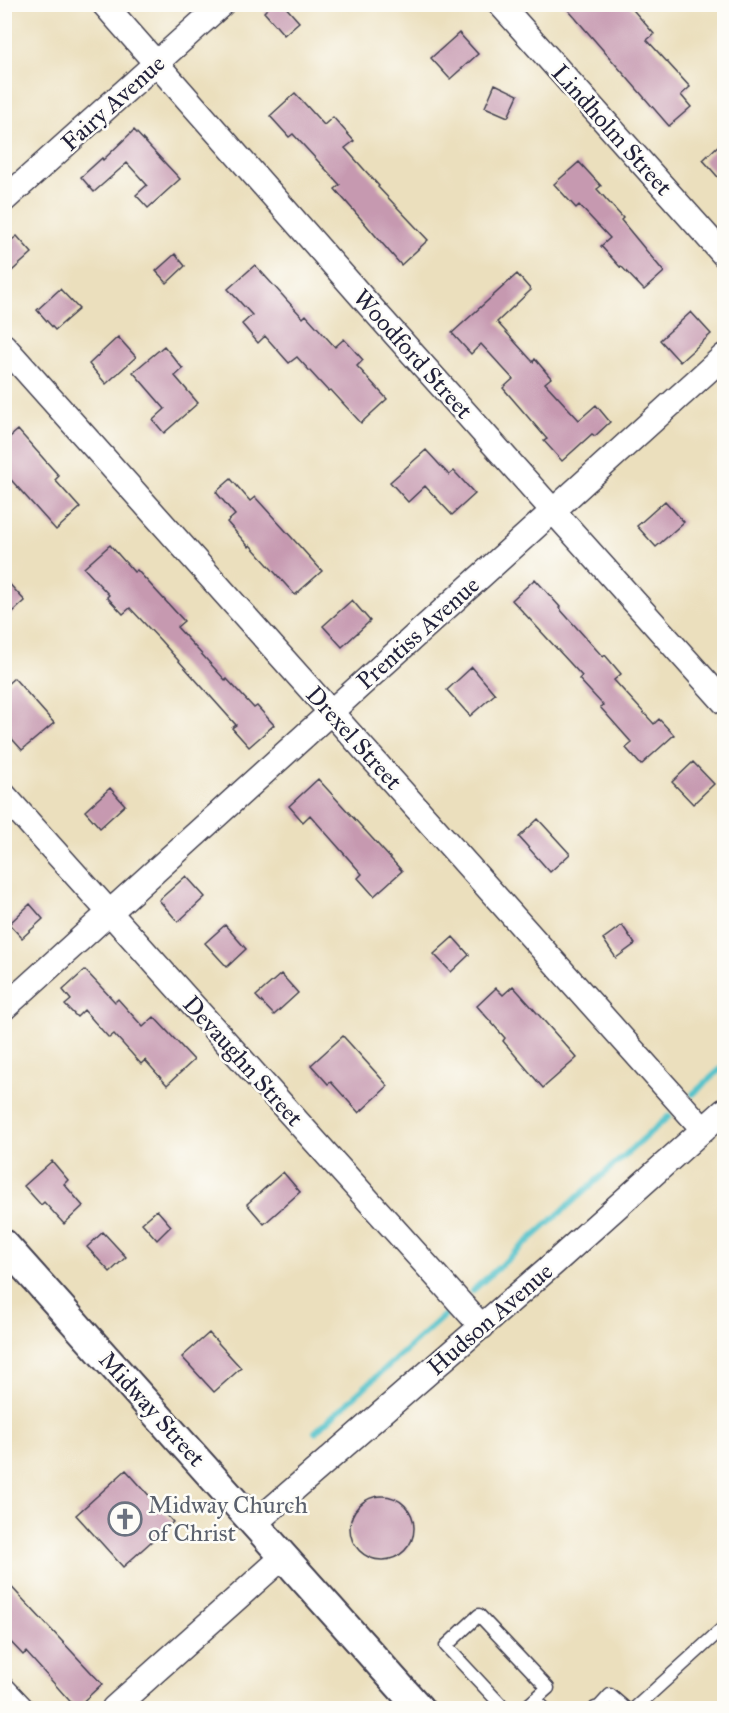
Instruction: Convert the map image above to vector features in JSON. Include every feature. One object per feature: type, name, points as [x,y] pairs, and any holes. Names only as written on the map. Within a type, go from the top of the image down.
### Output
[{"type":"street","name":"Woodford Street","points":[[104,4],[724,702]]},
{"type":"street","name":"Fairy Avenue","points":[[4,200],[222,4]]},
{"type":"street","name":"Lindholm Street","points":[[500,4],[724,255]]},
{"type":"street","name":"Drexel Street","points":[[4,346],[704,1130]]},
{"type":"street","name":"Prentiss Avenue","points":[[4,1008],[724,356]]},
{"type":"street","name":"Devaughn Street","points":[[4,795],[482,1327]]},
{"type":"street","name":"Hudson Avenue","points":[[254,1524],[482,1327],[724,1111]]},
{"type":"street","name":"Midway Street","points":[[4,1244],[419,1708]]},
{"type":"street","points":[[114,1708],[283,1557]]},
{"type":"street","points":[[4,1690],[21,1708]]},
{"type":"lane","points":[[504,1708],[446,1646],[479,1615],[548,1688],[540,1704],[525,1708]]},
{"type":"lane","points":[[635,1708],[724,1627]]},
{"type":"lane","points":[[595,1708],[599,1707],[610,1695],[625,1708]]},
{"type":"building","points":[[272,4],[283,4],[299,22],[284,35],[264,12]]},
{"type":"building","points":[[563,4],[628,4],[654,34],[647,40],[690,87],[681,95],[691,107],[669,126]]},
{"type":"building","points":[[459,33],[478,54],[450,79],[431,58]]},
{"type":"building","points":[[495,84],[518,95],[508,117],[485,107]]},
{"type":"building","points":[[295,93],[324,125],[333,117],[354,141],[345,148],[428,240],[401,265],[335,189],[340,185],[293,134],[289,137],[270,116]]},
{"type":"building","points":[[134,130],[180,179],[148,208],[136,195],[147,185],[127,163],[94,192],[81,177],[102,158],[103,160]]},
{"type":"building","points":[[724,140],[724,184],[703,160]]},
{"type":"building","points":[[579,162],[601,186],[597,189],[623,218],[621,220],[664,272],[644,290],[601,246],[610,238],[579,205],[576,208],[554,184]]},
{"type":"building","points":[[17,236],[32,253],[4,278],[4,246]]},
{"type":"building","points":[[175,254],[185,266],[167,283],[156,271]]},
{"type":"building","points":[[255,265],[303,318],[306,315],[335,347],[344,339],[363,360],[357,366],[387,399],[361,423],[297,357],[289,363],[265,336],[258,343],[242,324],[252,315],[228,289]]},
{"type":"building","points":[[517,274],[531,290],[497,322],[533,362],[535,359],[551,378],[545,383],[579,420],[596,405],[610,422],[595,436],[592,434],[562,461],[544,441],[547,439],[503,388],[513,379],[481,344],[471,354],[452,333]]},
{"type":"building","points":[[60,289],[79,309],[55,330],[37,310]]},
{"type":"building","points":[[691,312],[711,334],[680,362],[660,340]]},
{"type":"building","points":[[118,337],[136,357],[106,384],[89,364]]},
{"type":"building","points":[[164,346],[183,369],[175,376],[198,403],[164,433],[153,420],[165,409],[133,372]]},
{"type":"building","points":[[18,430],[59,476],[55,480],[80,508],[56,530],[4,472],[4,442]]},
{"type":"building","points":[[426,450],[449,475],[454,471],[475,494],[452,515],[425,486],[408,502],[390,482]]},
{"type":"building","points":[[231,479],[250,501],[255,497],[322,571],[295,595],[227,522],[235,515],[216,492]]},
{"type":"building","points":[[665,501],[684,522],[656,547],[637,526]]},
{"type":"building","points":[[110,545],[134,572],[137,570],[184,621],[177,627],[226,681],[227,679],[254,708],[257,706],[274,725],[249,747],[232,728],[236,725],[161,641],[130,608],[123,614],[84,568]]},
{"type":"building","points":[[4,578],[25,601],[4,620]]},
{"type":"building","points":[[535,579],[603,657],[605,655],[621,674],[614,680],[654,724],[659,719],[674,735],[641,765],[626,748],[632,743],[600,707],[603,705],[579,679],[582,676],[512,600]]},
{"type":"building","points":[[352,600],[370,621],[342,647],[323,626]]},
{"type":"building","points":[[472,667],[495,694],[470,716],[447,690]]},
{"type":"building","points":[[14,678],[54,723],[22,750],[4,730],[4,687]]},
{"type":"building","points":[[693,762],[714,784],[693,804],[672,782]]},
{"type":"building","points":[[318,779],[402,871],[374,896],[358,878],[362,874],[310,815],[303,822],[289,806]]},
{"type":"building","points":[[110,788],[125,805],[100,828],[85,811]]},
{"type":"building","points":[[538,819],[570,854],[550,872],[519,837]]},
{"type":"building","points":[[186,876],[205,897],[178,922],[159,900]]},
{"type":"building","points":[[30,904],[43,919],[22,938],[9,924]]},
{"type":"building","points":[[225,925],[246,949],[227,967],[205,943]]},
{"type":"building","points":[[622,925],[635,944],[616,958],[603,939]]},
{"type":"building","points":[[453,937],[469,955],[451,972],[434,954]]},
{"type":"building","points":[[85,970],[115,1002],[118,999],[143,1027],[154,1017],[194,1060],[167,1085],[145,1060],[141,1064],[114,1034],[109,1038],[84,1010],[77,1017],[65,1005],[71,1000],[63,990]]},
{"type":"building","points":[[281,974],[298,993],[274,1015],[256,996]]},
{"type":"building","points":[[513,986],[577,1058],[543,1088],[477,1006],[496,988],[503,995]]},
{"type":"building","points":[[343,1036],[388,1086],[359,1113],[331,1082],[328,1084],[311,1065]]},
{"type":"building","points":[[52,1161],[68,1180],[64,1184],[83,1206],[64,1224],[44,1202],[41,1205],[24,1186]]},
{"type":"building","points":[[283,1172],[300,1192],[264,1224],[247,1204]]},
{"type":"building","points":[[157,1210],[171,1226],[157,1240],[142,1223]]},
{"type":"building","points":[[103,1232],[126,1257],[110,1272],[87,1247]]},
{"type":"building","points":[[209,1333],[241,1368],[214,1392],[182,1357]]},
{"type":"building","name":"Midway Church of Christ","points":[[126,1470],[173,1522],[123,1567],[76,1515]]},
{"type":"building","points":[[382,1496],[394,1498],[405,1505],[412,1516],[414,1528],[412,1540],[405,1551],[394,1558],[382,1560],[370,1558],[359,1551],[352,1540],[350,1528],[352,1516],[359,1505],[370,1498]]},
{"type":"building","points":[[4,1579],[102,1684],[76,1708],[26,1652],[23,1655],[4,1635]]},
{"type":"waterway","points":[[693,1094],[724,1066]]},
{"type":"waterway","points":[[472,1291],[669,1116]]},
{"type":"waterway","points":[[315,1432],[447,1313]]},
{"type":"place","name":"Midway Church of Christ","points":[[125,1519]]}]
